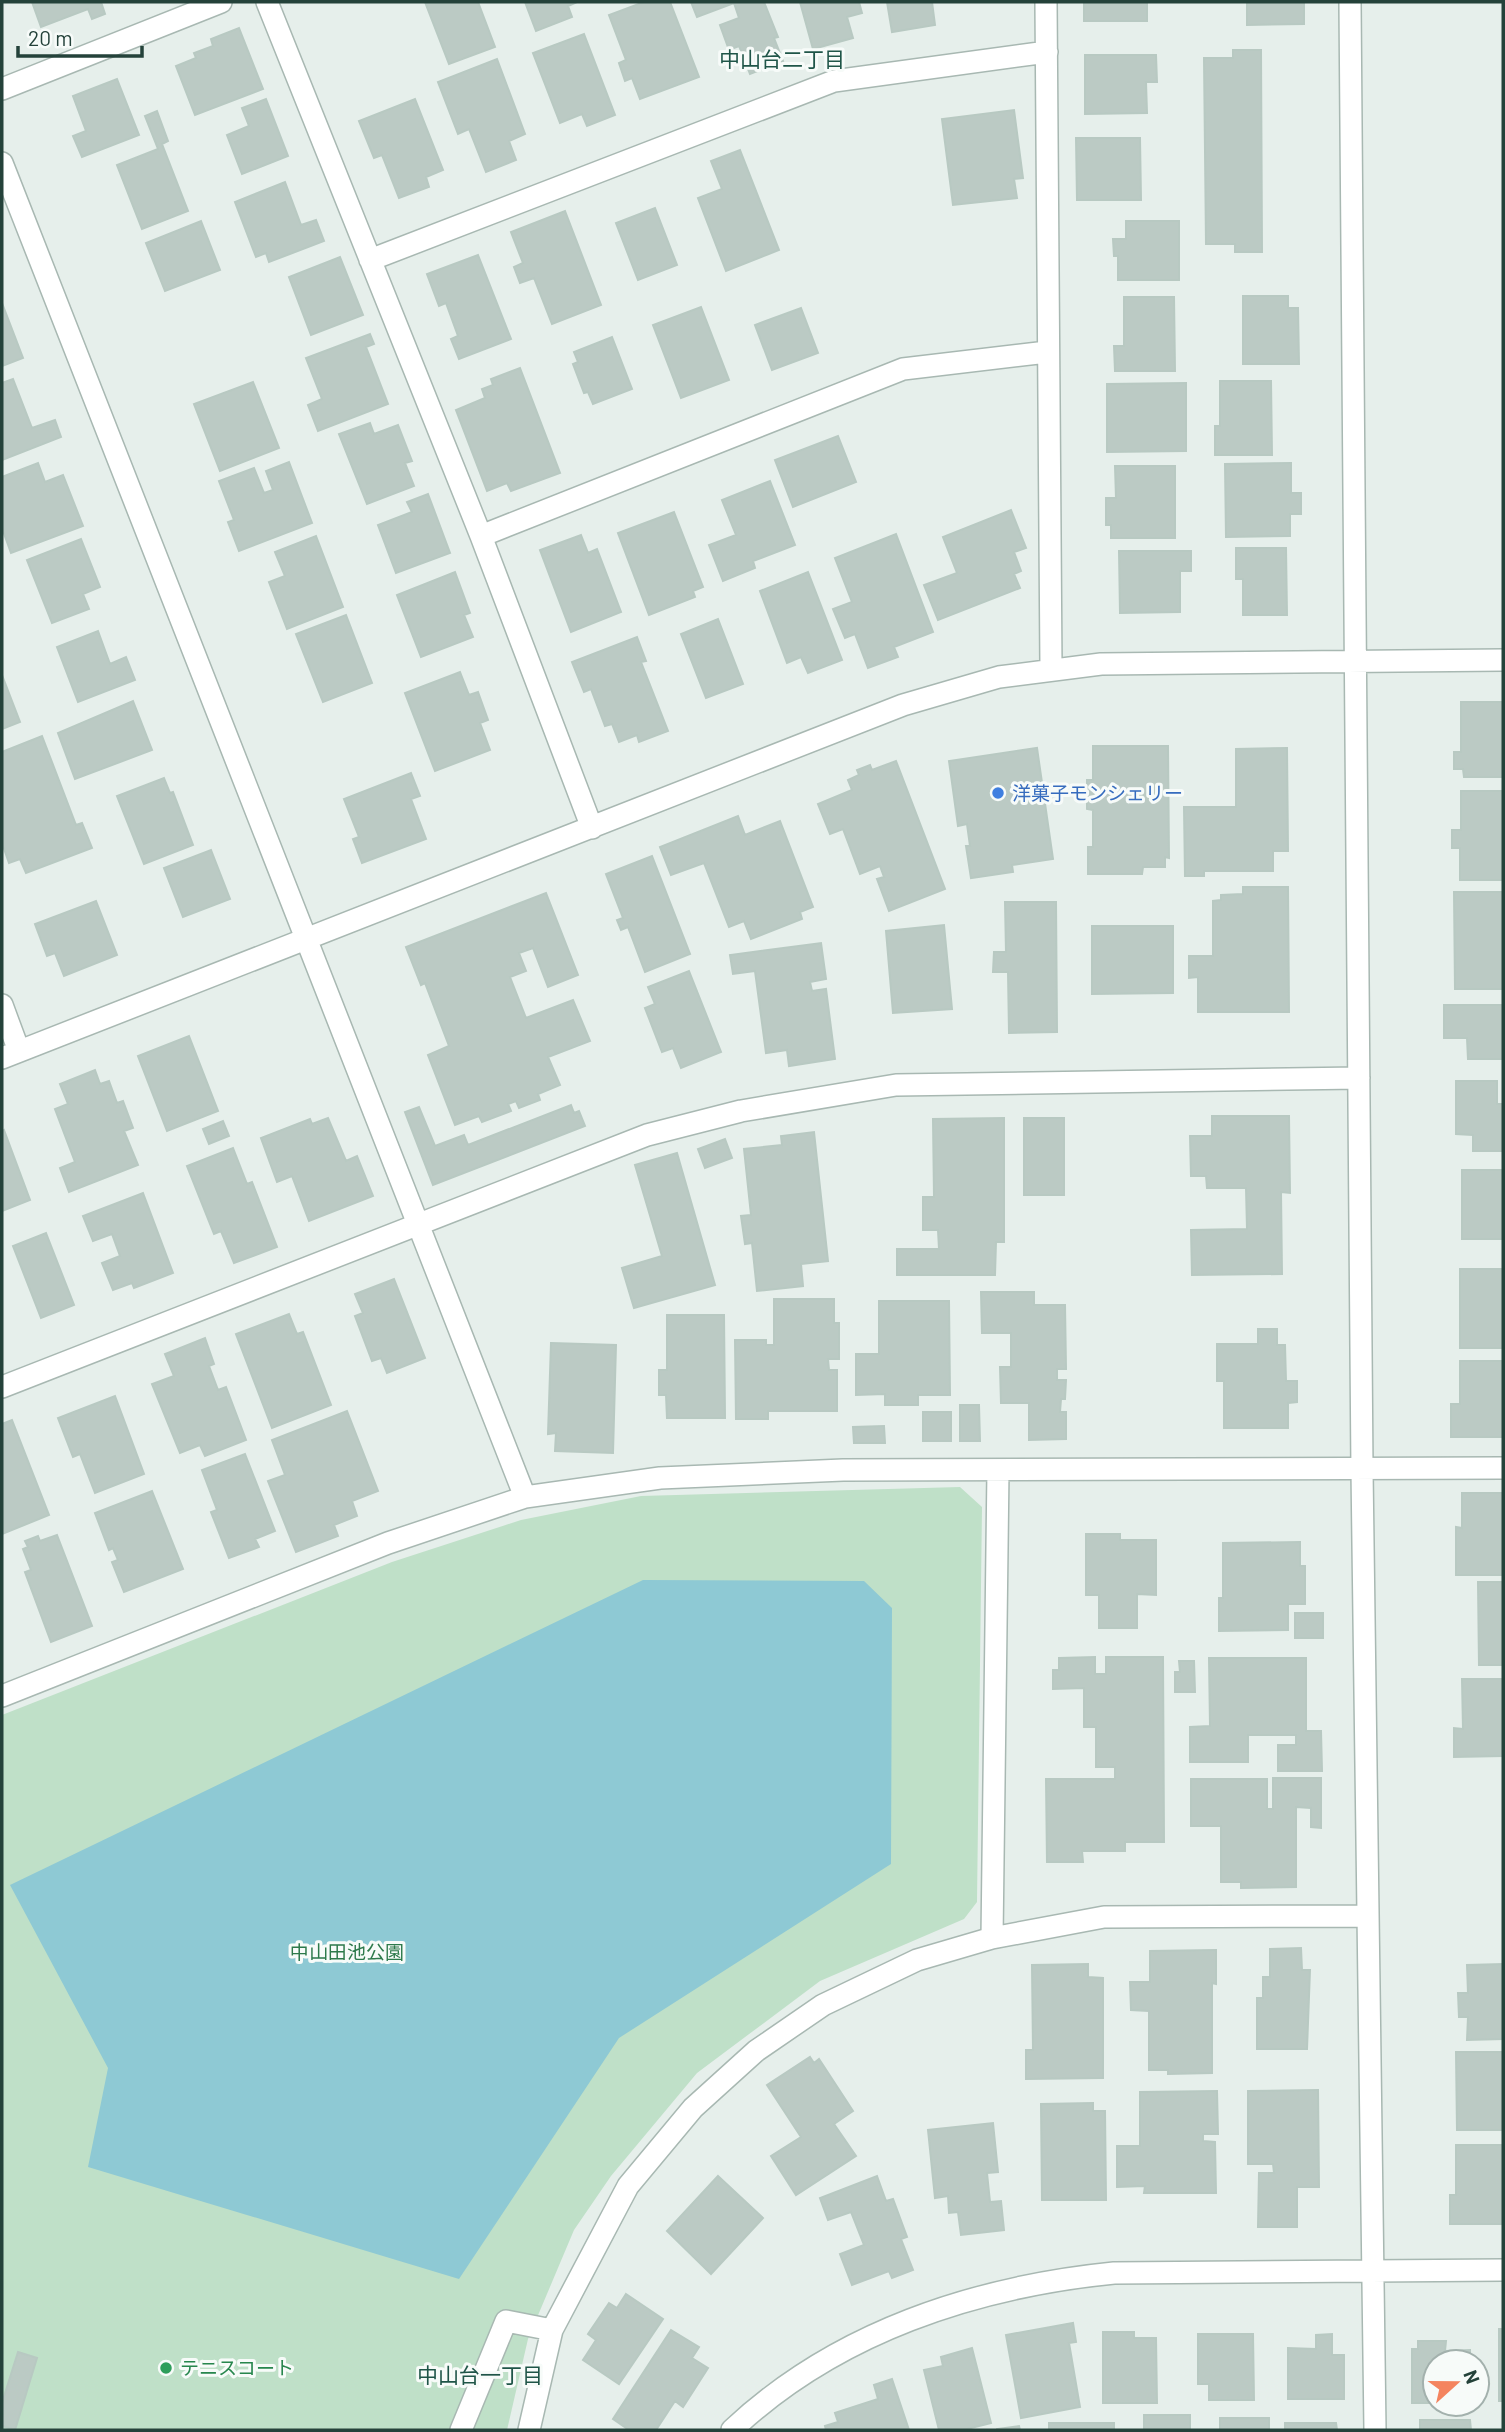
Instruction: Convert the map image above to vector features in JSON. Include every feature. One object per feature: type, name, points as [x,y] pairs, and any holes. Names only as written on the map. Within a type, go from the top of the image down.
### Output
[{"type":"street","points":[[2,89],[221,2]]},
{"type":"street","points":[[267,2],[481,536],[592,828]]},
{"type":"street","points":[[1046,2],[1051,668]]},
{"type":"street","points":[[1350,2],[1362,1470],[1374,2430]]},
{"type":"street","points":[[370,261],[834,80],[1047,52]]},
{"type":"street","points":[[2,163],[525,1497]]},
{"type":"street","points":[[481,536],[903,369],[1047,352]]},
{"type":"street","points":[[2,1005],[10,1054],[903,705],[999,677],[1051,668],[1101,664],[1503,660]]},
{"type":"street","points":[[2,1387],[647,1135],[741,1111],[896,1085],[1359,1078]]},
{"type":"street","points":[[2,1696],[388,1543],[525,1497],[660,1478],[843,1470],[1503,1468]]},
{"type":"street","points":[[992,1938],[998,1470]]},
{"type":"street","points":[[529,2430],[552,2330],[628,2186],[693,2108],[756,2050],[823,2005],[917,1960],[992,1938],[1104,1917],[1368,1916]]},
{"type":"street","points":[[732,2430],[784,2388],[869,2338],[925,2314],[1008,2288],[1114,2273],[1503,2270]]},
{"type":"street","points":[[461,2430],[506,2321],[552,2330]]},
{"type":"green space","name":"中山田池公園","points":[[960,1487],[982,1507],[977,1902],[964,1919],[820,1981],[697,2073],[611,2176],[574,2230],[528,2339],[507,2430],[2,2430],[2,1715],[392,1562],[521,1520],[641,1496]]},
{"type":"water","points":[[643,1580],[864,1581],[892,1608],[891,1864],[619,2038],[459,2279],[88,2167],[108,2068],[10,1885]]},
{"type":"building","points":[[32,2],[101,2],[105,14],[92,19],[88,9],[41,27]]},
{"type":"building","points":[[425,2],[478,2],[495,47],[449,64]]},
{"type":"building","points":[[525,2],[577,2],[568,6],[572,17],[536,31]]},
{"type":"building","points":[[644,2],[670,2],[699,77],[640,99],[632,78],[625,81],[619,63],[626,60],[609,15]]},
{"type":"building","points":[[691,2],[764,2],[778,37],[774,38],[783,61],[750,74],[739,46],[729,50],[720,25],[739,18],[734,3],[697,17]]},
{"type":"building","points":[[800,2],[859,2],[862,13],[847,17],[853,38],[813,49]]},
{"type":"building","points":[[887,2],[932,2],[935,25],[892,32]]},
{"type":"building","points":[[1084,2],[1147,2],[1147,21],[1084,21]]},
{"type":"building","points":[[1247,2],[1304,2],[1304,24],[1247,25]]},
{"type":"building","points":[[239,28],[263,89],[195,115],[176,66],[196,58],[194,53],[213,46],[211,39]]},
{"type":"building","points":[[584,34],[615,115],[587,126],[582,114],[560,123],[533,53]]},
{"type":"building","points":[[1233,50],[1261,50],[1262,252],[1235,252],[1235,244],[1206,244],[1204,58],[1233,58]]},
{"type":"building","points":[[1085,55],[1156,55],[1157,82],[1146,82],[1147,113],[1085,114]]},
{"type":"building","points":[[497,59],[525,134],[509,141],[516,160],[486,172],[469,129],[458,134],[438,82]]},
{"type":"building","points":[[117,79],[139,135],[82,157],[73,136],[86,131],[73,96]]},
{"type":"building","points":[[266,99],[288,156],[242,174],[227,135],[249,126],[242,108]]},
{"type":"building","points":[[415,99],[443,170],[426,177],[429,187],[399,198],[382,155],[374,158],[359,121]]},
{"type":"building","points":[[1014,110],[1023,178],[1014,179],[1017,198],[953,205],[942,119]]},
{"type":"building","points":[[157,111],[168,141],[162,144],[188,211],[142,229],[117,165],[158,149],[145,116]]},
{"type":"building","points":[[1076,138],[1140,138],[1141,200],[1077,200]]},
{"type":"building","points":[[740,150],[779,250],[726,271],[698,198],[722,189],[711,161]]},
{"type":"building","points":[[285,182],[301,225],[316,220],[324,241],[269,262],[266,253],[256,257],[235,202]]},
{"type":"building","points":[[655,208],[677,265],[638,280],[616,223]]},
{"type":"building","points":[[565,211],[601,305],[552,324],[534,278],[520,283],[514,267],[523,263],[511,232]]},
{"type":"building","points":[[201,221],[220,270],[165,291],[146,243]]},
{"type":"building","points":[[1126,221],[1179,221],[1179,280],[1118,280],[1118,256],[1114,256],[1113,239],[1126,239]]},
{"type":"building","points":[[478,255],[511,339],[459,359],[451,339],[458,336],[446,303],[439,306],[427,274]]},
{"type":"building","points":[[340,257],[363,315],[311,335],[289,277]]},
{"type":"building","points":[[1243,296],[1288,296],[1288,308],[1298,308],[1299,364],[1243,364]]},
{"type":"building","points":[[1124,297],[1174,297],[1175,371],[1115,371],[1114,346],[1124,346]]},
{"type":"building","points":[[2,303],[23,358],[2,366]]},
{"type":"building","points":[[701,307],[729,380],[681,398],[653,325]]},
{"type":"building","points":[[801,308],[818,353],[772,370],[755,325]]},
{"type":"building","points":[[370,334],[374,344],[366,347],[388,404],[318,431],[308,405],[322,399],[306,358]]},
{"type":"building","points":[[612,337],[632,389],[593,404],[588,392],[584,393],[573,364],[578,362],[574,352]]},
{"type":"building","points":[[520,368],[560,473],[511,491],[507,483],[487,491],[456,410],[485,398],[482,389],[493,385],[491,379]]},
{"type":"building","points":[[13,379],[32,428],[55,420],[61,437],[2,460],[2,383]]},
{"type":"building","points":[[1220,381],[1271,381],[1272,455],[1215,455],[1215,426],[1220,426]]},
{"type":"building","points":[[253,382],[279,448],[220,471],[194,404]]},
{"type":"building","points":[[1186,383],[1186,451],[1107,452],[1107,384]]},
{"type":"building","points":[[370,423],[374,434],[398,425],[412,461],[405,463],[414,486],[367,504],[339,434]]},
{"type":"building","points":[[838,436],[856,482],[793,507],[775,460]]},
{"type":"building","points":[[289,462],[312,523],[239,551],[228,522],[234,520],[219,481],[254,468],[264,493],[273,490],[266,471]]},
{"type":"building","points":[[38,463],[45,482],[63,475],[83,526],[11,553],[2,528],[2,477]]},
{"type":"building","points":[[1291,463],[1291,493],[1301,493],[1301,514],[1290,514],[1290,536],[1226,537],[1225,464]]},
{"type":"building","points":[[1115,466],[1175,466],[1175,538],[1111,538],[1111,525],[1106,525],[1106,498],[1116,498]]},
{"type":"building","points":[[770,481],[795,545],[753,561],[755,568],[723,581],[709,545],[736,535],[722,500]]},
{"type":"building","points":[[428,494],[450,553],[396,573],[378,525],[412,512],[407,502]]},
{"type":"building","points":[[1011,510],[1026,548],[1014,552],[1021,571],[1014,574],[1020,588],[938,620],[924,585],[957,573],[943,537]]},
{"type":"building","points":[[674,512],[703,587],[693,591],[695,597],[649,615],[618,533]]},
{"type":"building","points":[[896,534],[933,632],[894,647],[898,657],[868,668],[855,634],[845,638],[833,609],[852,602],[835,558]]},
{"type":"building","points":[[581,535],[588,553],[597,549],[621,612],[571,632],[540,550]]},
{"type":"building","points":[[316,536],[343,607],[287,629],[269,582],[285,576],[275,552]]},
{"type":"building","points":[[81,539],[100,587],[83,594],[89,609],[52,623],[27,560]]},
{"type":"building","points":[[1236,548],[1286,548],[1287,615],[1243,615],[1243,579],[1236,579]]},
{"type":"building","points":[[1119,551],[1191,551],[1191,571],[1180,571],[1180,612],[1120,613]]},
{"type":"building","points":[[455,572],[470,613],[464,615],[473,637],[421,657],[397,595]]},
{"type":"building","points":[[808,572],[842,660],[808,673],[801,657],[787,663],[760,591]]},
{"type":"building","points":[[346,615],[372,683],[323,702],[296,634]]},
{"type":"building","points":[[718,619],[743,684],[706,698],[681,634]]},
{"type":"building","points":[[98,631],[110,664],[126,657],[135,680],[78,702],[57,647]]},
{"type":"building","points":[[637,637],[646,661],[641,662],[668,731],[639,742],[637,735],[619,742],[612,724],[605,726],[591,689],[584,692],[572,662]]},
{"type":"building","points":[[460,672],[469,695],[478,692],[488,720],[480,723],[490,750],[435,771],[405,693]]},
{"type":"building","points":[[2,675],[20,722],[2,729]]},
{"type":"building","points":[[133,701],[152,750],[75,779],[58,733]]},
{"type":"building","points":[[1461,702],[1503,702],[1503,777],[1464,777],[1463,769],[1454,769],[1454,752],[1461,752]]},
{"type":"building","points":[[42,736],[76,825],[82,823],[92,848],[26,873],[20,859],[9,863],[2,843],[2,752]]},
{"type":"building","points":[[1093,746],[1168,746],[1169,858],[1165,857],[1165,867],[1143,867],[1142,874],[1088,874],[1088,847],[1093,847],[1093,810],[1087,809],[1087,780],[1093,780]]},
{"type":"building","name":"洋菓子モンシェリー","points":[[1037,748],[1053,859],[1012,865],[1013,872],[971,878],[966,846],[970,846],[967,824],[958,826],[949,761]]},
{"type":"building","points":[[1287,748],[1288,851],[1273,851],[1273,871],[1204,871],[1204,876],[1185,876],[1184,807],[1236,807],[1236,749]]},
{"type":"building","points":[[896,761],[945,889],[889,911],[877,879],[884,877],[880,866],[860,874],[843,829],[830,834],[818,804],[852,790],[848,780],[859,775],[857,770],[870,765],[872,770]]},
{"type":"building","points":[[411,773],[420,796],[411,799],[426,839],[362,863],[353,839],[359,837],[344,799]]},
{"type":"building","points":[[164,778],[170,793],[173,792],[193,845],[144,864],[117,796]]},
{"type":"building","points":[[1461,791],[1503,791],[1503,880],[1460,880],[1460,848],[1452,848],[1452,830],[1461,830]]},
{"type":"building","points":[[738,816],[745,835],[780,821],[813,907],[800,912],[802,919],[751,939],[744,921],[729,927],[704,863],[671,875],[660,847]]},
{"type":"building","points":[[211,850],[230,899],[183,917],[164,868]]},
{"type":"building","points":[[652,856],[690,954],[645,972],[628,927],[621,930],[617,920],[623,918],[606,874]]},
{"type":"building","points":[[1243,887],[1288,887],[1289,1012],[1198,1012],[1198,977],[1189,978],[1189,956],[1213,956],[1213,901],[1221,900],[1221,895],[1243,894]]},
{"type":"building","points":[[1454,892],[1503,892],[1503,989],[1455,989]]},
{"type":"building","points":[[546,893],[578,975],[548,987],[533,948],[519,953],[526,971],[510,977],[526,1018],[573,1000],[590,1041],[548,1057],[560,1085],[538,1094],[540,1100],[519,1108],[516,1101],[508,1104],[511,1111],[482,1122],[479,1116],[455,1125],[428,1055],[449,1046],[425,983],[421,985],[406,947]]},
{"type":"building","points":[[96,901],[117,955],[64,976],[55,953],[47,956],[35,924]]},
{"type":"building","points":[[1005,902],[1056,902],[1057,1032],[1009,1033],[1008,972],[993,972],[994,952],[1006,952]]},
{"type":"building","points":[[944,925],[952,1009],[893,1013],[886,931]]},
{"type":"building","points":[[1092,926],[1173,926],[1173,993],[1092,994]]},
{"type":"building","points":[[821,943],[826,979],[810,982],[812,991],[826,989],[835,1059],[789,1066],[787,1050],[766,1053],[755,971],[733,974],[730,955]]},
{"type":"building","points":[[689,971],[721,1052],[681,1068],[673,1048],[662,1052],[645,1008],[655,1004],[648,987]]},
{"type":"building","points":[[1444,1005],[1503,1005],[1503,1059],[1468,1059],[1467,1038],[1444,1038]]},
{"type":"building","points":[[189,1036],[218,1111],[167,1131],[138,1056]]},
{"type":"building","points":[[95,1070],[100,1084],[109,1081],[117,1103],[123,1101],[133,1128],[124,1131],[138,1165],[69,1192],[60,1168],[75,1162],[55,1109],[68,1104],[60,1084]]},
{"type":"building","points":[[1456,1081],[1497,1081],[1497,1104],[1503,1104],[1503,1151],[1473,1151],[1473,1135],[1456,1134]]},
{"type":"building","points":[[571,1105],[574,1113],[579,1111],[585,1126],[433,1185],[405,1112],[419,1107],[435,1146],[464,1135],[468,1145]]},
{"type":"building","points":[[1212,1116],[1289,1116],[1290,1193],[1281,1192],[1282,1274],[1192,1275],[1191,1230],[1247,1229],[1246,1188],[1207,1188],[1206,1176],[1191,1176],[1190,1136],[1212,1136]]},
{"type":"building","points":[[328,1118],[346,1161],[357,1156],[373,1196],[309,1221],[292,1176],[277,1182],[261,1138],[310,1119],[312,1124]]},
{"type":"building","points":[[1004,1118],[1004,1242],[996,1242],[995,1275],[897,1275],[897,1249],[939,1249],[938,1230],[923,1230],[923,1197],[934,1197],[933,1119]]},
{"type":"building","points":[[1024,1118],[1064,1118],[1064,1195],[1024,1195]]},
{"type":"building","points":[[223,1121],[229,1136],[209,1144],[203,1129]]},
{"type":"building","points":[[4,1130],[30,1200],[2,1211],[2,1131]]},
{"type":"building","points":[[814,1132],[828,1261],[801,1264],[803,1286],[757,1291],[752,1243],[745,1244],[741,1216],[751,1215],[744,1149],[782,1145],[781,1136]]},
{"type":"building","points":[[725,1139],[732,1158],[705,1168],[698,1149]]},
{"type":"building","points":[[233,1148],[247,1184],[252,1182],[277,1247],[234,1263],[221,1231],[214,1234],[187,1166]]},
{"type":"building","points":[[677,1153],[715,1285],[634,1308],[622,1268],[662,1256],[635,1165]]},
{"type":"building","points":[[1462,1170],[1503,1170],[1503,1239],[1462,1239]]},
{"type":"building","points":[[143,1193],[173,1273],[134,1288],[132,1283],[113,1290],[102,1263],[120,1256],[112,1234],[93,1241],[83,1216]]},
{"type":"building","points":[[46,1233],[74,1305],[41,1318],[13,1246]]},
{"type":"building","points":[[1460,1269],[1503,1269],[1503,1348],[1460,1348]]},
{"type":"building","points":[[394,1279],[425,1358],[387,1373],[381,1358],[372,1361],[355,1316],[363,1313],[355,1294]]},
{"type":"building","points":[[981,1292],[1034,1292],[1034,1305],[1065,1305],[1066,1369],[1057,1369],[1057,1380],[1066,1380],[1065,1399],[1061,1399],[1060,1412],[1066,1412],[1066,1439],[1029,1440],[1029,1403],[1001,1403],[1000,1367],[1011,1367],[1011,1333],[982,1333]]},
{"type":"building","points":[[774,1299],[834,1299],[834,1323],[839,1323],[839,1359],[828,1359],[829,1370],[837,1370],[837,1411],[768,1411],[768,1419],[736,1419],[735,1340],[766,1340],[766,1345],[774,1345]]},
{"type":"building","points":[[879,1301],[949,1301],[950,1395],[918,1395],[918,1405],[885,1405],[885,1394],[856,1395],[856,1354],[879,1354]]},
{"type":"building","points":[[289,1314],[297,1334],[303,1332],[331,1405],[272,1428],[236,1334]]},
{"type":"building","points":[[667,1315],[724,1315],[725,1418],[667,1418],[666,1395],[659,1395],[659,1370],[667,1370]]},
{"type":"building","points":[[1258,1329],[1277,1329],[1277,1345],[1285,1345],[1286,1381],[1297,1381],[1297,1402],[1288,1403],[1288,1428],[1224,1428],[1224,1381],[1217,1381],[1217,1344],[1258,1344]]},
{"type":"building","points":[[205,1338],[214,1364],[209,1366],[218,1390],[226,1387],[246,1440],[205,1456],[200,1445],[180,1453],[152,1384],[174,1376],[165,1354]]},
{"type":"building","points":[[551,1343],[616,1345],[613,1453],[555,1451],[556,1433],[548,1434]]},
{"type":"building","points":[[1460,1361],[1503,1361],[1503,1437],[1451,1437],[1451,1404],[1460,1404]]},
{"type":"building","points":[[115,1396],[144,1474],[95,1493],[80,1454],[73,1457],[58,1418]]},
{"type":"building","points":[[960,1405],[979,1405],[980,1441],[960,1441]]},
{"type":"building","points":[[347,1411],[378,1491],[352,1501],[357,1516],[334,1525],[338,1536],[296,1552],[268,1481],[285,1475],[272,1440]]},
{"type":"building","points":[[923,1412],[951,1412],[951,1441],[923,1441]]},
{"type":"building","points":[[12,1420],[49,1515],[2,1534],[2,1424]]},
{"type":"building","points":[[884,1426],[885,1443],[854,1443],[853,1427]]},
{"type":"building","points":[[245,1454],[275,1531],[255,1539],[259,1547],[229,1558],[211,1512],[217,1510],[202,1470]]},
{"type":"building","points":[[152,1491],[183,1569],[124,1592],[112,1562],[118,1560],[113,1548],[109,1550],[95,1513]]},
{"type":"building","points":[[1462,1493],[1503,1493],[1503,1575],[1456,1575],[1456,1527],[1462,1528]]},
{"type":"building","points":[[1086,1534],[1120,1534],[1120,1540],[1156,1540],[1156,1595],[1137,1594],[1137,1628],[1099,1628],[1099,1595],[1086,1595]]},
{"type":"building","points":[[57,1535],[92,1626],[51,1642],[25,1572],[31,1570],[23,1549],[28,1547],[25,1541],[38,1536],[40,1541]]},
{"type":"building","points":[[1300,1542],[1300,1566],[1305,1566],[1305,1604],[1288,1604],[1288,1630],[1219,1631],[1219,1598],[1223,1598],[1223,1543]]},
{"type":"building","points":[[1478,1582],[1503,1582],[1503,1665],[1479,1665]]},
{"type":"building","points":[[1295,1613],[1323,1613],[1323,1638],[1295,1638]]},
{"type":"building","points":[[1095,1657],[1095,1674],[1106,1674],[1106,1657],[1163,1657],[1164,1842],[1125,1842],[1125,1851],[1082,1851],[1083,1862],[1047,1862],[1046,1779],[1115,1779],[1115,1767],[1096,1767],[1096,1727],[1084,1727],[1084,1688],[1053,1689],[1053,1670],[1059,1670],[1059,1658]]},
{"type":"building","points":[[1209,1658],[1306,1658],[1306,1731],[1321,1731],[1322,1771],[1278,1771],[1278,1745],[1296,1745],[1296,1735],[1248,1735],[1248,1762],[1190,1762],[1190,1727],[1210,1726]]},
{"type":"building","points":[[1179,1661],[1194,1661],[1195,1692],[1175,1692],[1175,1672],[1180,1672]]},
{"type":"building","points":[[1462,1679],[1503,1679],[1503,1756],[1454,1757],[1454,1728],[1463,1729]]},
{"type":"building","points":[[1273,1778],[1321,1778],[1321,1828],[1311,1827],[1311,1808],[1296,1807],[1296,1887],[1241,1888],[1241,1882],[1221,1882],[1221,1826],[1191,1826],[1191,1779],[1267,1779],[1267,1809],[1273,1809]]},
{"type":"building","points":[[1301,1948],[1302,1970],[1310,1970],[1307,2049],[1257,2049],[1257,1998],[1263,1998],[1263,1977],[1270,1977],[1270,1949]]},
{"type":"building","points":[[1216,1950],[1216,1984],[1212,1983],[1212,2073],[1168,2074],[1168,2070],[1149,2070],[1149,2011],[1131,2010],[1130,1982],[1150,1982],[1150,1951]]},
{"type":"building","points":[[1088,1964],[1088,1977],[1103,1978],[1103,2078],[1026,2079],[1026,2050],[1033,2050],[1032,1965]]},
{"type":"building","points":[[1503,1964],[1503,2039],[1467,2040],[1468,2017],[1459,2017],[1458,1993],[1468,1993],[1467,1965]]},
{"type":"building","points":[[1456,2052],[1503,2052],[1503,2130],[1457,2130]]},
{"type":"building","points":[[810,2057],[814,2063],[819,2059],[853,2111],[834,2124],[856,2156],[796,2195],[771,2156],[801,2137],[767,2085]]},
{"type":"building","points":[[1318,2090],[1319,2187],[1297,2187],[1297,2227],[1258,2227],[1259,2173],[1274,2173],[1273,2164],[1248,2164],[1248,2091]]},
{"type":"building","points":[[1217,2091],[1218,2134],[1203,2134],[1203,2141],[1215,2142],[1216,2193],[1144,2193],[1145,2186],[1117,2187],[1117,2146],[1140,2146],[1140,2092]]},
{"type":"building","points":[[1093,2103],[1093,2111],[1105,2111],[1106,2200],[1042,2200],[1041,2104]]},
{"type":"building","points":[[993,2123],[998,2172],[987,2173],[990,2202],[1001,2201],[1004,2230],[961,2235],[958,2212],[949,2213],[948,2196],[935,2198],[928,2130]]},
{"type":"building","points":[[1456,2145],[1503,2145],[1503,2224],[1450,2224],[1450,2195],[1456,2195]]},
{"type":"building","points":[[718,2176],[763,2218],[711,2274],[667,2231]]},
{"type":"building","points":[[877,2176],[886,2201],[893,2199],[907,2237],[901,2239],[913,2270],[892,2278],[889,2271],[852,2285],[840,2254],[864,2245],[851,2212],[828,2220],[820,2198]]},
{"type":"building","points":[[626,2294],[663,2319],[619,2384],[583,2360],[596,2340],[588,2334],[609,2303],[617,2308]]},
{"type":"building","points":[[1073,2323],[1076,2342],[1069,2343],[1080,2407],[1021,2418],[1006,2335]]},
{"type":"building","points":[[1499,2329],[1503,2329],[1503,2401],[1499,2401]]},
{"type":"building","points":[[671,2330],[699,2347],[692,2358],[708,2368],[683,2407],[675,2401],[656,2430],[629,2430],[613,2419]]},
{"type":"building","points":[[1103,2332],[1134,2332],[1134,2338],[1156,2338],[1157,2403],[1103,2403]]},
{"type":"building","points":[[1198,2334],[1253,2334],[1254,2400],[1209,2400],[1209,2384],[1198,2384]]},
{"type":"building","points":[[1332,2334],[1332,2355],[1344,2355],[1344,2399],[1288,2399],[1288,2348],[1316,2349],[1316,2335]]},
{"type":"building","points":[[1418,2341],[1446,2341],[1445,2348],[1421,2348],[1421,2403],[1412,2403],[1412,2349],[1418,2349]]},
{"type":"building","points":[[972,2348],[991,2423],[963,2430],[939,2430],[924,2370],[943,2366],[941,2357]]},
{"type":"building","points":[[18,2352],[37,2358],[15,2430],[2,2426],[2,2403]]},
{"type":"building","points":[[892,2379],[909,2430],[826,2430],[825,2426],[838,2422],[835,2413],[878,2399],[874,2385]]},
{"type":"building","points":[[1144,2415],[1190,2415],[1190,2430],[1144,2430]]},
{"type":"building","points":[[1220,2418],[1269,2418],[1269,2430],[1220,2430]]},
{"type":"building","points":[[1420,2420],[1470,2420],[1471,2430],[1420,2430]]},
{"type":"building","points":[[1049,2423],[1114,2423],[1114,2430],[1049,2430]]},
{"type":"building","points":[[1285,2423],[1336,2423],[1337,2430],[1285,2430]]},
{"type":"building","points":[[1019,2426],[1020,2430],[997,2430],[997,2429]]},
{"type":"place","name":"洋菓子モンシェリー","points":[[998,793]]},
{"type":"place","name":"テニスコート","points":[[166,2368]]},
{"type":"district","name":"中山台二丁目","points":[[782,60]]},
{"type":"district","name":"中山台一丁目","points":[[480,2376]]}]
